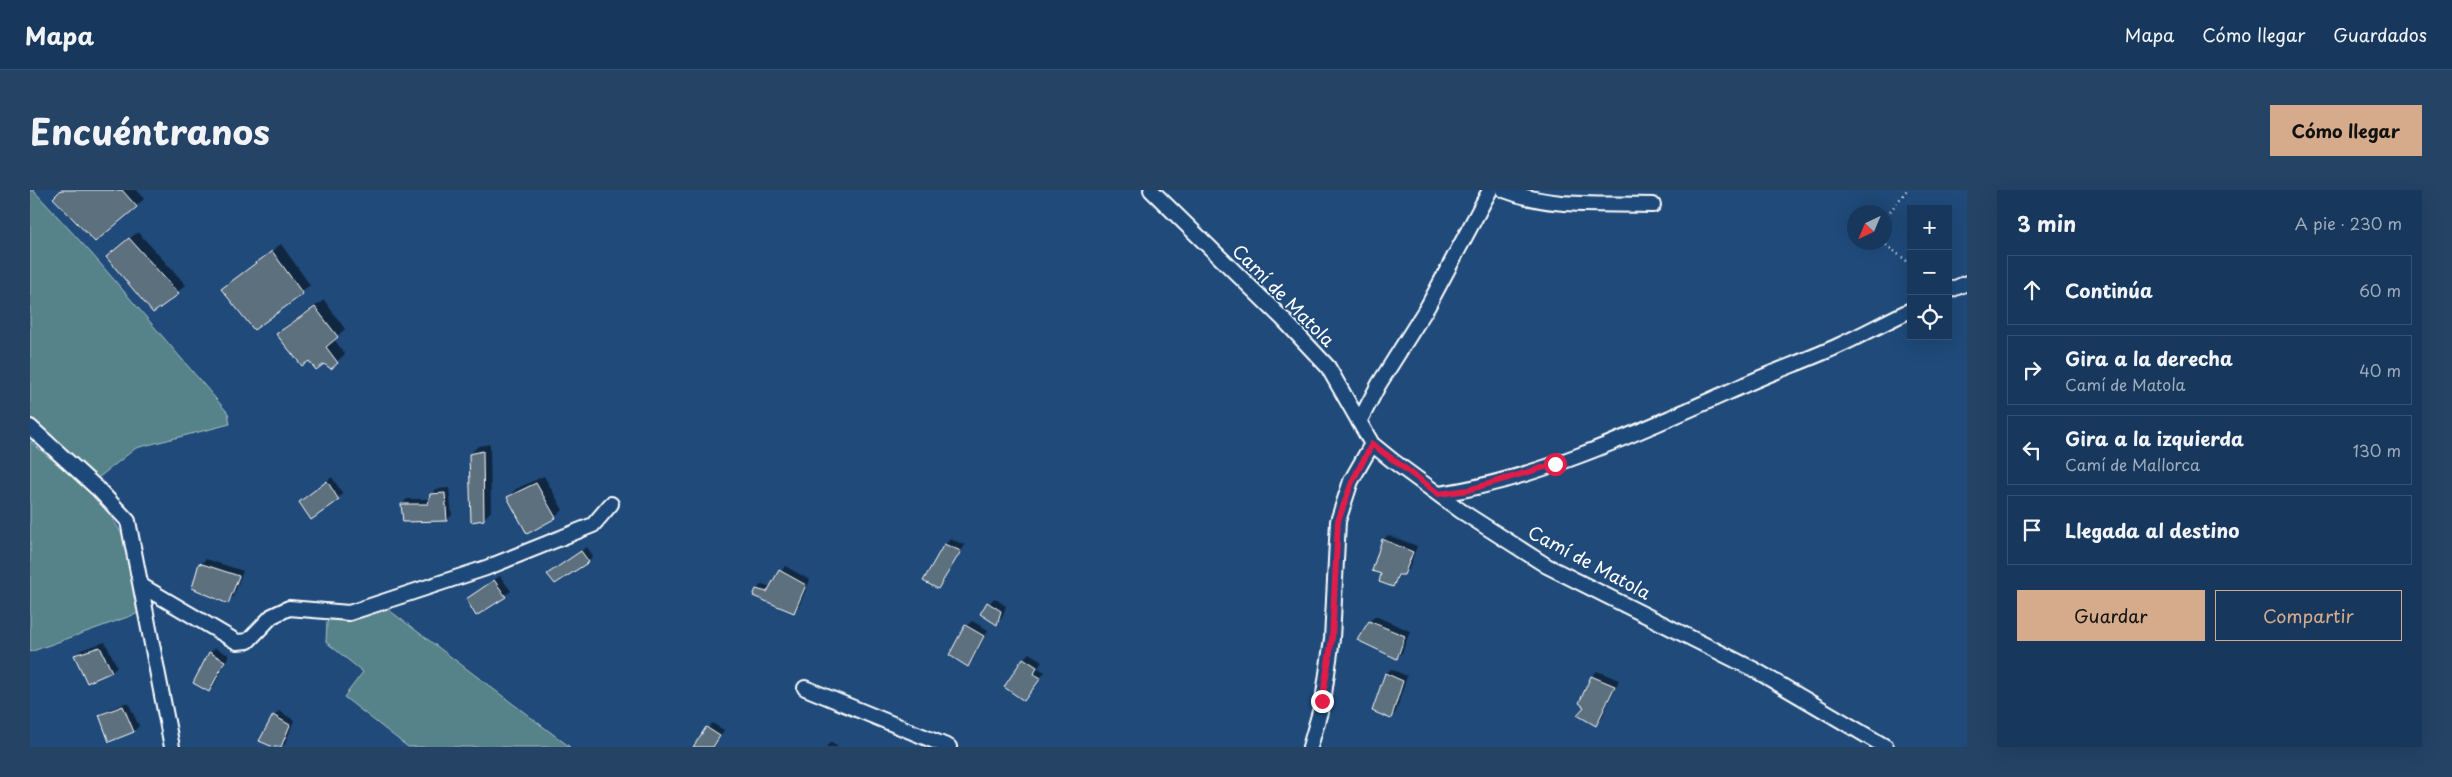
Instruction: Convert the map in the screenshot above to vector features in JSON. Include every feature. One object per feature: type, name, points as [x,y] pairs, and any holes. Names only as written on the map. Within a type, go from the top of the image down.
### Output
[{"type":"street","name":"Camí de Matola","points":[[1151,190],[1283,319],[1328,367],[1372,444],[1460,511],[1546,566],[1756,670],[1886,747]]},
{"type":"street","points":[[1360,422],[1379,384],[1432,298],[1490,190]]},
{"type":"street","points":[[1504,190],[1519,196],[1556,204],[1653,205]]},
{"type":"street","points":[[1952,289],[1967,283]]},
{"type":"street","points":[[1439,494],[1468,490],[1555,464],[1667,419],[1772,372],[1838,346],[1907,312]]},
{"type":"street","points":[[30,427],[98,489],[128,521],[172,747]]},
{"type":"street","points":[[1310,747],[1322,701],[1332,639],[1338,521],[1352,482],[1372,444]]},
{"type":"street","points":[[142,586],[237,642],[248,640],[272,616],[290,608],[349,613],[486,568],[593,525],[611,504]]},
{"type":"street","points":[[805,688],[949,747]]},
{"type":"path","points":[[1892,209],[1907,190]]},
{"type":"path","points":[[1892,250],[1907,261]]},
{"type":"green space","points":[[30,190],[33,190],[92,254],[228,413],[230,424],[136,448],[98,478],[30,417]]},
{"type":"green space","points":[[30,441],[88,491],[113,520],[122,535],[131,559],[139,613],[30,652]]},
{"type":"green space","points":[[385,607],[570,747],[408,747],[344,697],[363,672],[326,642],[327,622],[334,615]]},
{"type":"building","points":[[61,190],[122,190],[137,207],[95,242],[53,198]]},
{"type":"building","points":[[129,238],[179,294],[153,313],[106,257]]},
{"type":"building","points":[[272,251],[303,294],[254,330],[221,289]]},
{"type":"building","points":[[315,307],[338,337],[326,347],[338,363],[331,369],[324,364],[316,370],[309,361],[302,366],[276,334]]},
{"type":"building","points":[[483,451],[484,520],[471,522],[469,454]]},
{"type":"building","points":[[327,481],[339,500],[311,520],[299,502]]},
{"type":"building","points":[[536,483],[556,518],[527,534],[507,497]]},
{"type":"building","points":[[445,493],[447,521],[403,522],[401,504],[428,504],[430,494]]},
{"type":"building","points":[[1382,539],[1413,552],[1404,575],[1398,575],[1393,587],[1379,582],[1381,574],[1372,571]]},
{"type":"building","points":[[944,544],[961,551],[938,589],[923,581]]},
{"type":"building","points":[[581,551],[589,562],[555,584],[547,574]]},
{"type":"building","points":[[199,563],[239,576],[228,604],[192,588]]},
{"type":"building","points":[[779,570],[806,585],[794,613],[753,596],[756,589],[767,592]]},
{"type":"building","points":[[494,580],[506,597],[476,616],[466,599]]},
{"type":"building","points":[[987,602],[1001,611],[997,625],[980,614]]},
{"type":"building","points":[[1369,621],[1405,636],[1397,659],[1357,640]]},
{"type":"building","points":[[965,625],[984,636],[968,667],[949,655]]},
{"type":"building","points":[[100,647],[112,672],[87,683],[74,655]]},
{"type":"building","points":[[209,652],[225,661],[209,692],[193,683]]},
{"type":"building","points":[[1023,658],[1037,667],[1034,674],[1041,678],[1024,701],[1004,687]]},
{"type":"building","points":[[1385,673],[1403,681],[1391,719],[1372,711]]},
{"type":"building","points":[[1591,676],[1615,686],[1596,726],[1577,715],[1584,707],[1579,703]]},
{"type":"building","points":[[123,706],[134,732],[109,742],[99,715]]},
{"type":"building","points":[[273,715],[290,725],[281,747],[273,747],[259,741]]},
{"type":"building","points":[[706,727],[720,736],[713,747],[693,747]]},
{"type":"route","points":[[1322,701],[1332,639],[1338,521],[1352,482],[1372,444],[1439,494],[1468,490],[1555,464]]}]
